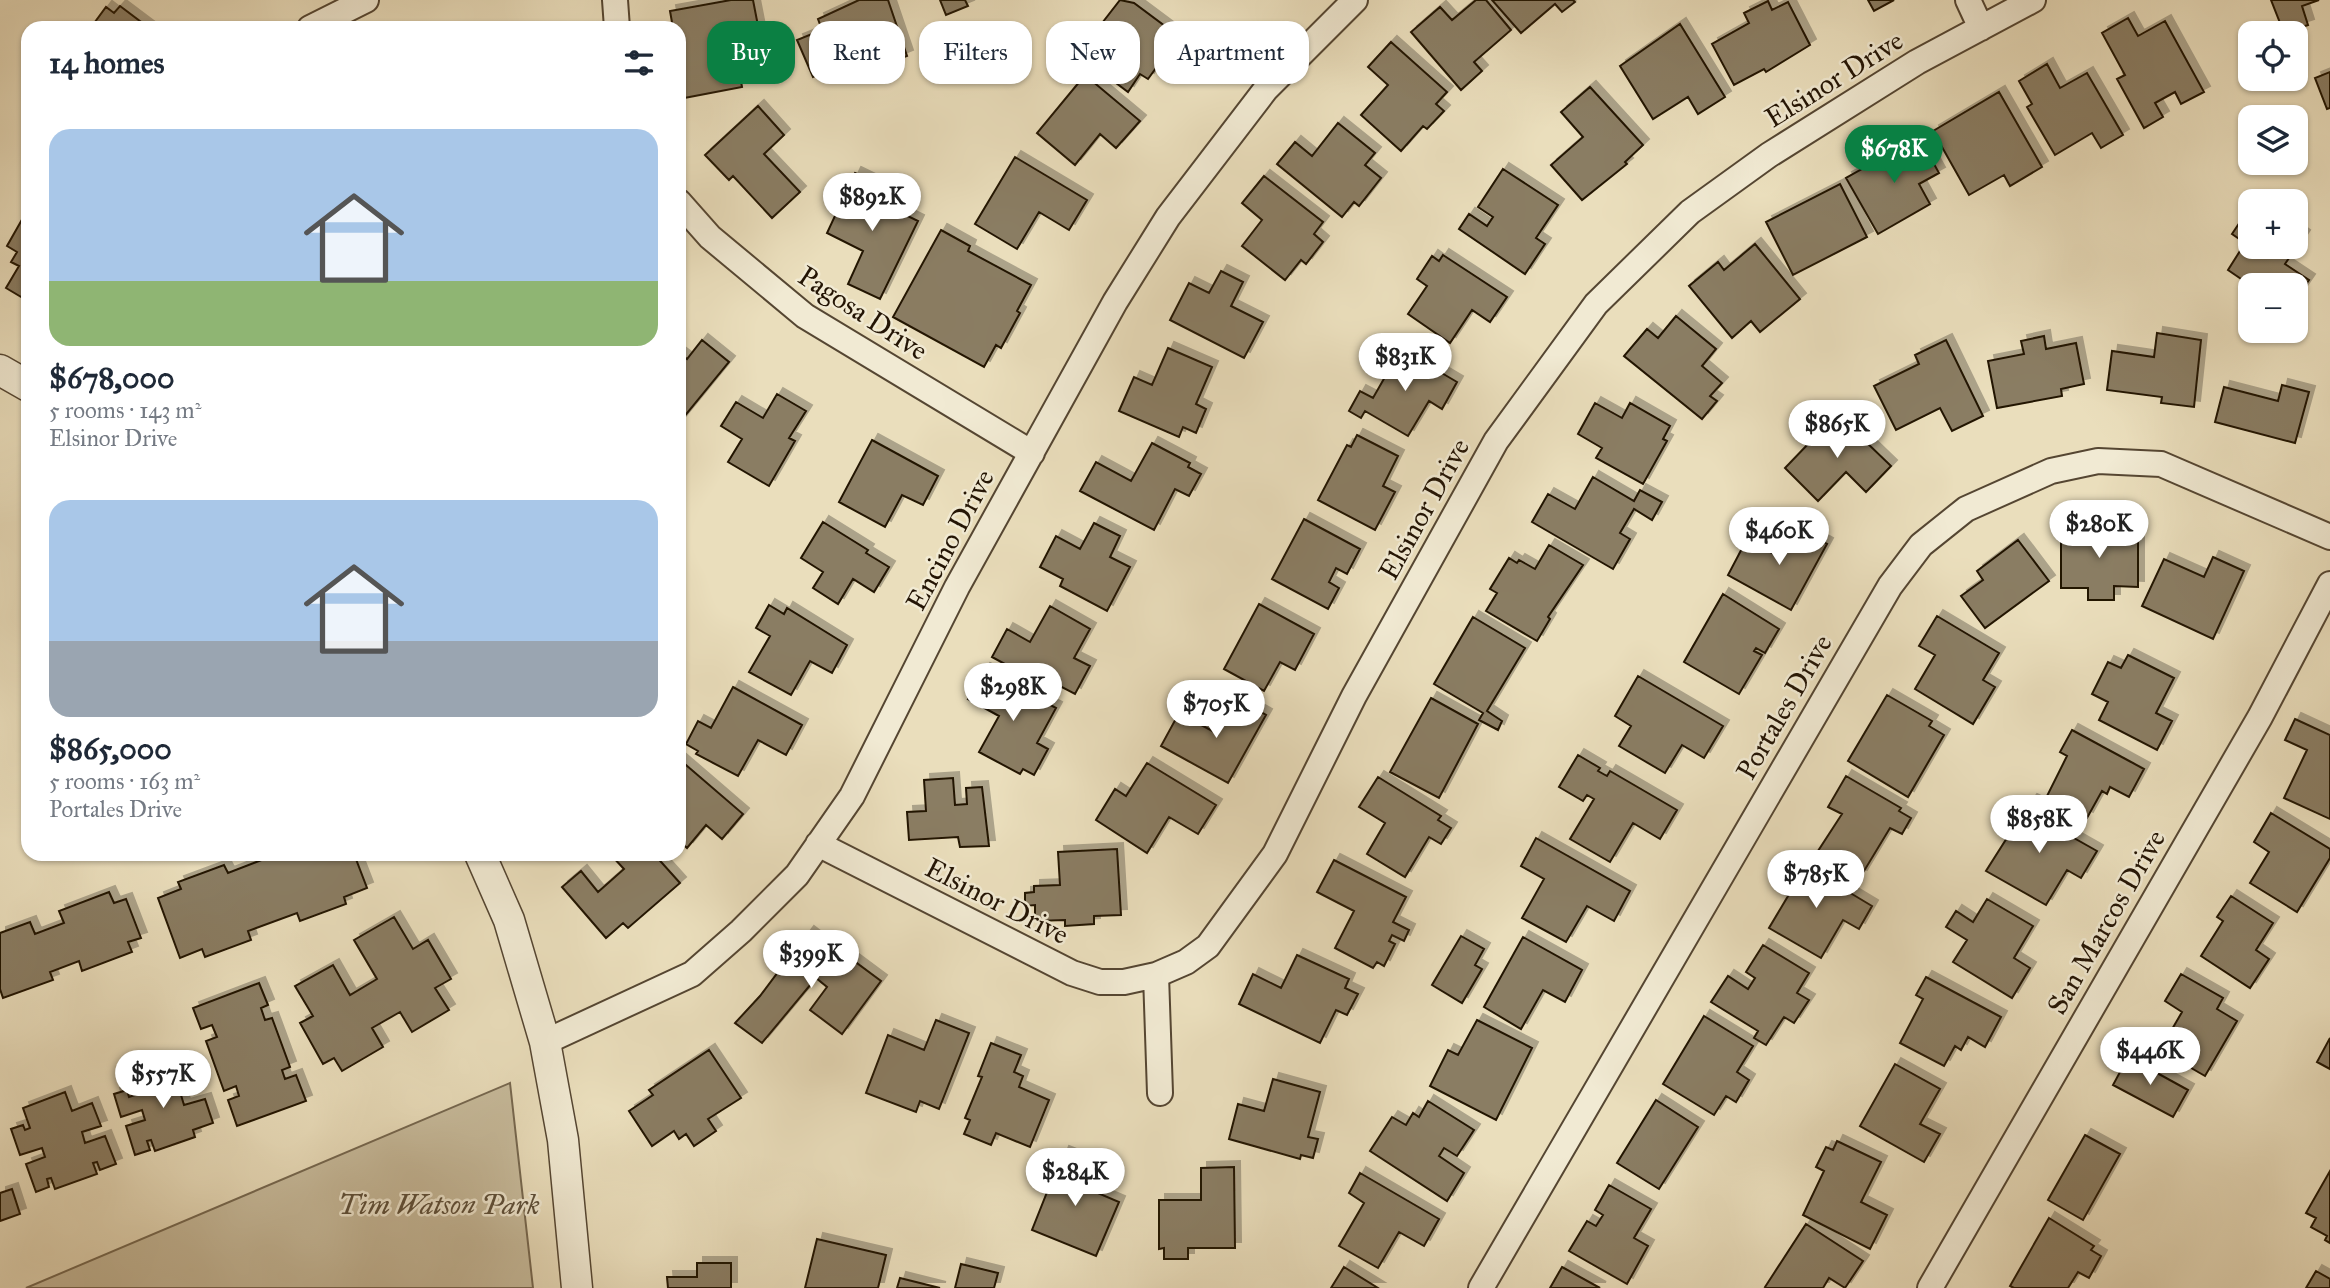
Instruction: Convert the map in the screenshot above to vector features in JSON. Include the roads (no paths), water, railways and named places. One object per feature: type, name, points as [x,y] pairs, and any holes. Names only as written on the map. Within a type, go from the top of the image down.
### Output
[{"type":"street","points":[[324,21],[366,0]]},
{"type":"street","points":[[615,0],[616,21]]},
{"type":"street","name":"Encino Drive","points":[[545,1042],[692,974],[741,931],[797,875],[852,796],[957,587],[1115,302],[1168,217],[1266,89],[1355,0]]},
{"type":"street","points":[[1968,0],[1981,28]]},
{"type":"street","name":"Elsinor Drive","points":[[818,844],[1072,972],[1100,982],[1124,982],[1156,975],[1186,962],[1208,946],[1275,854],[1354,696],[1496,441],[1596,304],[1690,212],[1769,155],[1917,62],[2033,0]]},
{"type":"street","name":"Pagosa Drive","points":[[686,210],[710,237],[804,316],[1032,453]]},
{"type":"street","points":[[0,370],[21,382]]},
{"type":"street","name":"Portales Drive","points":[[1481,1288],[1890,586],[1921,545],[1966,509],[2051,471],[2098,461],[2161,464],[2330,537]]},
{"type":"street","name":"San Marcos Drive","points":[[1930,1288],[2260,718],[2330,584]]},
{"type":"street","points":[[483,861],[509,920],[545,1042],[563,1140],[577,1288]]},
{"type":"street","points":[[1156,975],[1160,1093]]},
{"type":"park label","name":"Tim Watson Park","points":[[439,1204]]}]
